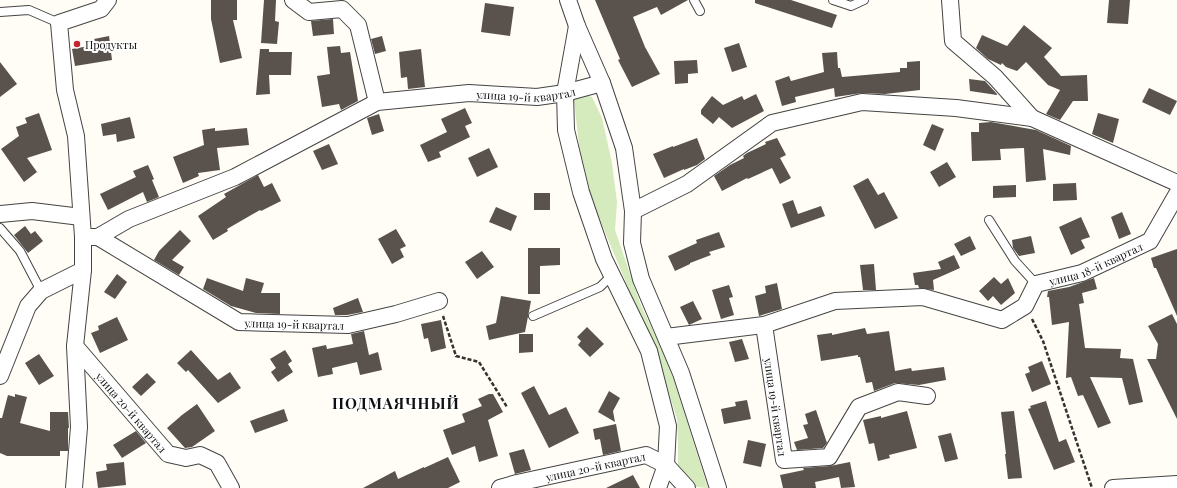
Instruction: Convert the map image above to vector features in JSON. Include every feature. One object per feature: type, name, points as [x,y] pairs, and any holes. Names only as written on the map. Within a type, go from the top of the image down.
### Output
[{"type":"street","points":[[74,488],[79,427],[75,346],[83,270],[91,237],[81,217],[76,136],[65,90],[59,23],[100,9],[108,0]]},
{"type":"street","points":[[293,0],[309,12],[342,9],[358,25],[377,102]]},
{"type":"street","points":[[568,0],[577,26],[602,83],[624,148],[633,211],[632,243],[640,279],[681,373],[718,488]]},
{"type":"street","points":[[950,0],[953,41],[995,77],[1032,118]]},
{"type":"street","points":[[577,26],[565,92],[566,130],[581,192],[611,276],[649,351],[668,426],[666,465],[658,488]]},
{"type":"street","name":"улица 19-й квартал","points":[[91,237],[129,219],[235,177],[377,102],[469,92],[537,97],[602,83]]},
{"type":"street","points":[[633,211],[687,184],[772,123],[862,102],[956,108],[1032,118],[1177,183]]},
{"type":"street","name":"улица 18-й квартал","points":[[1025,306],[1036,284],[1082,273],[1150,241],[1177,194]]},
{"type":"street","points":[[0,214],[32,212],[81,217]]},
{"type":"street","name":"улица 19-й квартал","points":[[91,237],[239,322],[348,326],[396,314],[438,301]]},
{"type":"street","points":[[0,376],[28,306],[41,291],[83,270]]},
{"type":"street","points":[[666,337],[764,325],[835,301],[923,297],[1002,320],[1025,306]]},
{"type":"street","name":"улица 19-й квартал","points":[[764,325],[784,460],[829,457],[859,407],[898,392],[927,396]]},
{"type":"street","name":"улица 20-й квартал","points":[[75,346],[168,454],[186,458],[200,455],[217,463],[231,488]]},
{"type":"street","name":"улица 20-й квартал","points":[[500,488],[646,455],[666,465],[687,488]]},
{"type":"street","points":[[1113,488],[1177,484]]},
{"type":"lane","points":[[694,0],[700,11]]},
{"type":"lane","points":[[833,0],[851,6],[864,0]]},
{"type":"lane","points":[[0,12],[29,10],[59,23]]},
{"type":"lane","points":[[989,220],[1015,261],[1036,284]]},
{"type":"lane","points":[[0,228],[20,251],[41,291]]},
{"type":"lane","points":[[533,316],[600,287],[611,276]]},
{"type":"path","points":[[438,301],[456,356],[479,362],[507,407]]},
{"type":"path","points":[[1025,306],[1043,341],[1092,488]]},
{"type":"green space","points":[[580,94],[592,97],[602,118],[612,163],[617,202],[615,230],[640,303],[669,365],[708,488],[696,487],[678,470],[677,419],[661,367],[593,203],[580,154],[574,100]]},
{"type":"building","points":[[211,0],[237,0],[237,20],[233,20],[242,58],[220,63],[211,19]]},
{"type":"building","points":[[264,0],[276,0],[275,21],[279,22],[277,44],[261,43]]},
{"type":"building","points":[[595,0],[688,0],[661,15],[657,7],[633,17],[645,47],[660,74],[632,87],[618,60],[620,59]]},
{"type":"building","points":[[755,0],[791,0],[837,15],[832,28],[755,3]]},
{"type":"building","points":[[1109,0],[1130,0],[1128,24],[1107,23]]},
{"type":"building","points":[[485,3],[514,7],[510,36],[481,32]]},
{"type":"building","points":[[333,19],[334,34],[313,36],[311,21]]},
{"type":"building","points":[[1024,25],[1052,48],[1044,57],[1061,76],[1087,75],[1088,101],[1073,101],[1060,120],[1046,114],[1060,90],[1048,85],[1026,62],[1017,71],[1006,67],[1002,63],[1001,65],[988,59],[976,48],[982,35],[1007,46]]},
{"type":"building","points":[[109,36],[112,60],[75,66],[72,49],[95,45],[94,39]]},
{"type":"building","points":[[382,36],[386,51],[375,54],[371,39]]},
{"type":"building","points":[[739,43],[747,67],[732,72],[724,48]]},
{"type":"building","points":[[340,46],[341,53],[350,52],[358,101],[341,110],[339,104],[322,107],[317,76],[330,74],[327,47]]},
{"type":"building","points":[[260,49],[269,49],[269,52],[292,52],[291,75],[269,75],[270,94],[256,95]]},
{"type":"building","points":[[421,49],[425,87],[408,89],[407,77],[401,78],[399,52]]},
{"type":"building","points":[[837,52],[838,68],[840,68],[842,77],[900,72],[900,68],[907,68],[907,62],[920,61],[920,90],[885,94],[862,93],[835,97],[834,88],[795,97],[796,102],[782,106],[775,81],[789,76],[791,81],[824,72],[822,53]]},
{"type":"building","points":[[697,60],[698,73],[688,74],[688,83],[675,84],[674,61]]},
{"type":"building","points":[[0,62],[17,84],[0,97]]},
{"type":"building","points":[[969,79],[985,81],[997,95],[970,91]]},
{"type":"building","points":[[1149,88],[1177,101],[1170,115],[1142,102]]},
{"type":"building","points":[[756,94],[764,111],[732,128],[719,117],[713,124],[701,114],[701,110],[712,96],[723,105],[742,96],[744,100]]},
{"type":"building","points":[[465,108],[472,123],[465,126],[470,137],[439,152],[441,157],[428,162],[420,145],[447,132],[441,119]]},
{"type":"building","points":[[39,113],[52,150],[27,158],[37,172],[24,182],[1,149],[19,136],[16,127],[27,123],[25,118]]},
{"type":"building","points":[[1098,113],[1119,119],[1113,143],[1092,134]]},
{"type":"building","points":[[379,114],[384,131],[372,135],[367,118]]},
{"type":"building","points":[[130,117],[135,138],[117,142],[116,134],[103,136],[101,124]]},
{"type":"building","points":[[991,122],[1036,130],[1071,146],[1070,155],[1043,149],[1046,180],[1026,182],[1024,148],[1000,149],[1001,160],[972,161],[971,132],[979,132],[979,123]]},
{"type":"building","points":[[932,124],[944,129],[935,151],[923,145]]},
{"type":"building","points":[[215,128],[215,131],[247,128],[249,145],[217,148],[220,170],[198,173],[199,176],[183,183],[173,157],[204,145],[202,130]]},
{"type":"building","points":[[697,138],[705,159],[697,165],[664,178],[653,154]]},
{"type":"building","points":[[777,138],[786,155],[780,158],[791,178],[780,184],[772,168],[748,179],[747,178],[722,191],[714,176],[730,165],[744,158],[743,156],[747,153],[766,144],[765,142]]},
{"type":"building","points":[[329,144],[338,164],[322,170],[313,151]]},
{"type":"building","points":[[489,148],[498,167],[477,177],[468,158]]},
{"type":"building","points":[[947,162],[956,177],[939,187],[930,172]]},
{"type":"building","points":[[148,165],[159,197],[147,202],[143,192],[108,210],[100,194],[136,177],[133,171]]},
{"type":"building","points":[[258,175],[264,187],[272,183],[281,201],[261,211],[260,210],[227,229],[228,231],[213,240],[198,216],[226,197],[224,194]]},
{"type":"building","points":[[868,178],[878,195],[884,192],[898,218],[875,229],[853,186]]},
{"type":"building","points":[[1076,183],[1077,200],[1053,201],[1053,184]]},
{"type":"building","points":[[1016,185],[1016,197],[993,198],[993,186]]},
{"type":"building","points":[[534,193],[550,193],[550,210],[534,210]]},
{"type":"building","points":[[793,200],[798,214],[821,206],[825,216],[791,228],[782,204]]},
{"type":"building","points":[[496,207],[517,216],[511,231],[489,222]]},
{"type":"building","points":[[1122,212],[1131,234],[1119,239],[1111,217]]},
{"type":"building","points":[[1081,217],[1090,237],[1081,240],[1085,248],[1071,255],[1059,227]]},
{"type":"building","points":[[25,226],[31,234],[35,231],[43,241],[28,253],[14,235]]},
{"type":"building","points":[[396,229],[406,246],[400,249],[404,257],[392,264],[378,239]]},
{"type":"building","points":[[180,230],[191,241],[172,260],[184,267],[179,275],[154,260],[159,251]]},
{"type":"building","points":[[719,232],[725,247],[709,252],[711,255],[690,263],[675,271],[668,256],[697,243],[696,240]]},
{"type":"building","points":[[970,236],[976,249],[961,256],[954,244]]},
{"type":"building","points":[[1031,236],[1035,253],[1019,256],[1013,248],[1012,240]]},
{"type":"building","points":[[528,248],[560,248],[560,265],[540,266],[540,294],[528,294]]},
{"type":"building","points":[[1177,249],[1177,316],[1156,268],[1154,268],[1151,258]]},
{"type":"building","points":[[482,251],[494,267],[477,279],[465,262]]},
{"type":"building","points":[[954,255],[960,268],[933,280],[934,290],[919,288],[918,285],[915,285],[913,273],[941,269],[938,262]]},
{"type":"building","points":[[874,264],[876,290],[863,290],[860,265]]},
{"type":"building","points":[[117,274],[127,282],[115,299],[104,292]]},
{"type":"building","points":[[994,277],[1001,284],[1008,278],[1015,293],[1001,305],[993,296],[988,301],[979,291]]},
{"type":"building","points":[[207,278],[243,291],[246,278],[264,283],[261,293],[280,293],[280,314],[256,313],[231,306],[203,289]]},
{"type":"building","points":[[1094,278],[1097,289],[1082,293],[1084,303],[1079,304],[1085,348],[1121,349],[1120,358],[1133,359],[1143,402],[1129,405],[1122,378],[1090,377],[1111,423],[1098,428],[1083,395],[1078,396],[1071,377],[1066,378],[1069,322],[1052,325],[1049,297],[1047,297],[1048,291],[1069,287]]},
{"type":"building","points":[[777,283],[782,309],[759,316],[755,296],[766,293],[765,286]]},
{"type":"building","points":[[729,285],[733,297],[729,298],[734,315],[721,319],[712,290]]},
{"type":"building","points":[[501,296],[531,301],[525,332],[489,340],[486,326],[496,323]]},
{"type":"building","points":[[358,298],[363,312],[347,315],[335,315],[333,308]]},
{"type":"building","points":[[693,301],[702,319],[689,325],[680,307]]},
{"type":"building","points":[[1172,314],[1177,324],[1177,419],[1147,359],[1156,359],[1158,344],[1148,326]]},
{"type":"building","points":[[117,317],[128,340],[100,353],[91,333],[99,330],[98,326]]},
{"type":"building","points":[[441,320],[446,348],[431,352],[428,338],[424,339],[421,324]]},
{"type":"building","points":[[587,327],[604,344],[590,357],[578,345],[581,341],[577,337]]},
{"type":"building","points":[[865,328],[867,334],[889,331],[895,371],[911,368],[912,371],[944,367],[946,380],[919,385],[895,383],[874,391],[872,382],[866,383],[860,357],[858,357],[858,355],[821,361],[817,335],[832,333],[832,335]]},
{"type":"building","points":[[364,331],[369,355],[378,352],[382,370],[360,375],[357,362],[332,368],[333,374],[318,377],[312,348],[326,345],[327,349],[353,344],[351,334]]},
{"type":"building","points":[[519,334],[533,334],[533,352],[519,353]]},
{"type":"building","points":[[742,339],[749,359],[735,362],[729,342]]},
{"type":"building","points":[[191,350],[218,380],[230,372],[241,388],[218,403],[188,370],[186,372],[177,363]]},
{"type":"building","points":[[285,350],[292,361],[288,364],[293,372],[278,382],[271,372],[276,368],[270,359]]},
{"type":"building","points":[[39,354],[54,376],[39,385],[25,363]]},
{"type":"building","points":[[1042,361],[1051,384],[1032,392],[1025,374],[1030,372],[1028,367]]},
{"type":"building","points":[[147,373],[156,382],[141,396],[132,387]]},
{"type":"building","points":[[534,386],[549,415],[566,407],[579,433],[549,448],[521,393]]},
{"type":"building","points":[[609,391],[620,398],[613,411],[615,422],[598,412]]},
{"type":"building","points":[[15,394],[27,397],[20,423],[50,431],[50,412],[68,412],[68,451],[60,451],[60,456],[7,456],[0,453],[0,418],[2,418],[8,395],[15,397]]},
{"type":"building","points":[[489,394],[493,394],[503,412],[488,420],[498,456],[479,462],[475,446],[452,455],[443,430],[465,422],[462,414],[482,406],[478,399]]},
{"type":"building","points":[[747,400],[751,419],[724,424],[721,409],[736,406],[735,402]]},
{"type":"building","points":[[1046,401],[1059,442],[1066,439],[1075,462],[1054,470],[1028,409],[1031,408],[1030,406]]},
{"type":"building","points":[[197,404],[215,431],[192,447],[185,448],[167,428]]},
{"type":"building","points":[[284,409],[288,421],[255,433],[250,421]]},
{"type":"building","points":[[816,410],[827,443],[823,448],[797,450],[794,442],[808,438],[803,425],[808,424],[805,414]]},
{"type":"building","points":[[907,411],[917,448],[889,455],[890,458],[878,461],[874,443],[869,444],[863,420],[881,416],[881,418]]},
{"type":"building","points":[[1014,411],[1022,478],[1008,479],[1001,412]]},
{"type":"building","points":[[616,424],[621,451],[603,455],[600,439],[595,440],[593,429]]},
{"type":"building","points":[[136,431],[146,443],[122,458],[113,445]]},
{"type":"building","points":[[951,433],[958,459],[945,462],[938,436]]},
{"type":"building","points":[[748,440],[766,444],[761,467],[743,463]]},
{"type":"building","points":[[524,449],[531,470],[515,474],[509,453]]},
{"type":"building","points":[[448,457],[460,482],[448,488],[363,488],[395,471],[398,479]]},
{"type":"building","points":[[124,462],[126,485],[98,488],[96,472],[107,470],[106,464]]},
{"type":"building","points":[[850,462],[855,487],[841,488],[839,477],[815,482],[816,488],[783,488],[780,475],[804,470],[803,468],[830,466]]},
{"type":"building","points":[[633,475],[640,488],[606,488]]},
{"type":"place","name":"Продукты","points":[[77,44]]},
{"type":"district","name":"ПОДМАЯЧНЫЙ","points":[[396,403]]}]
